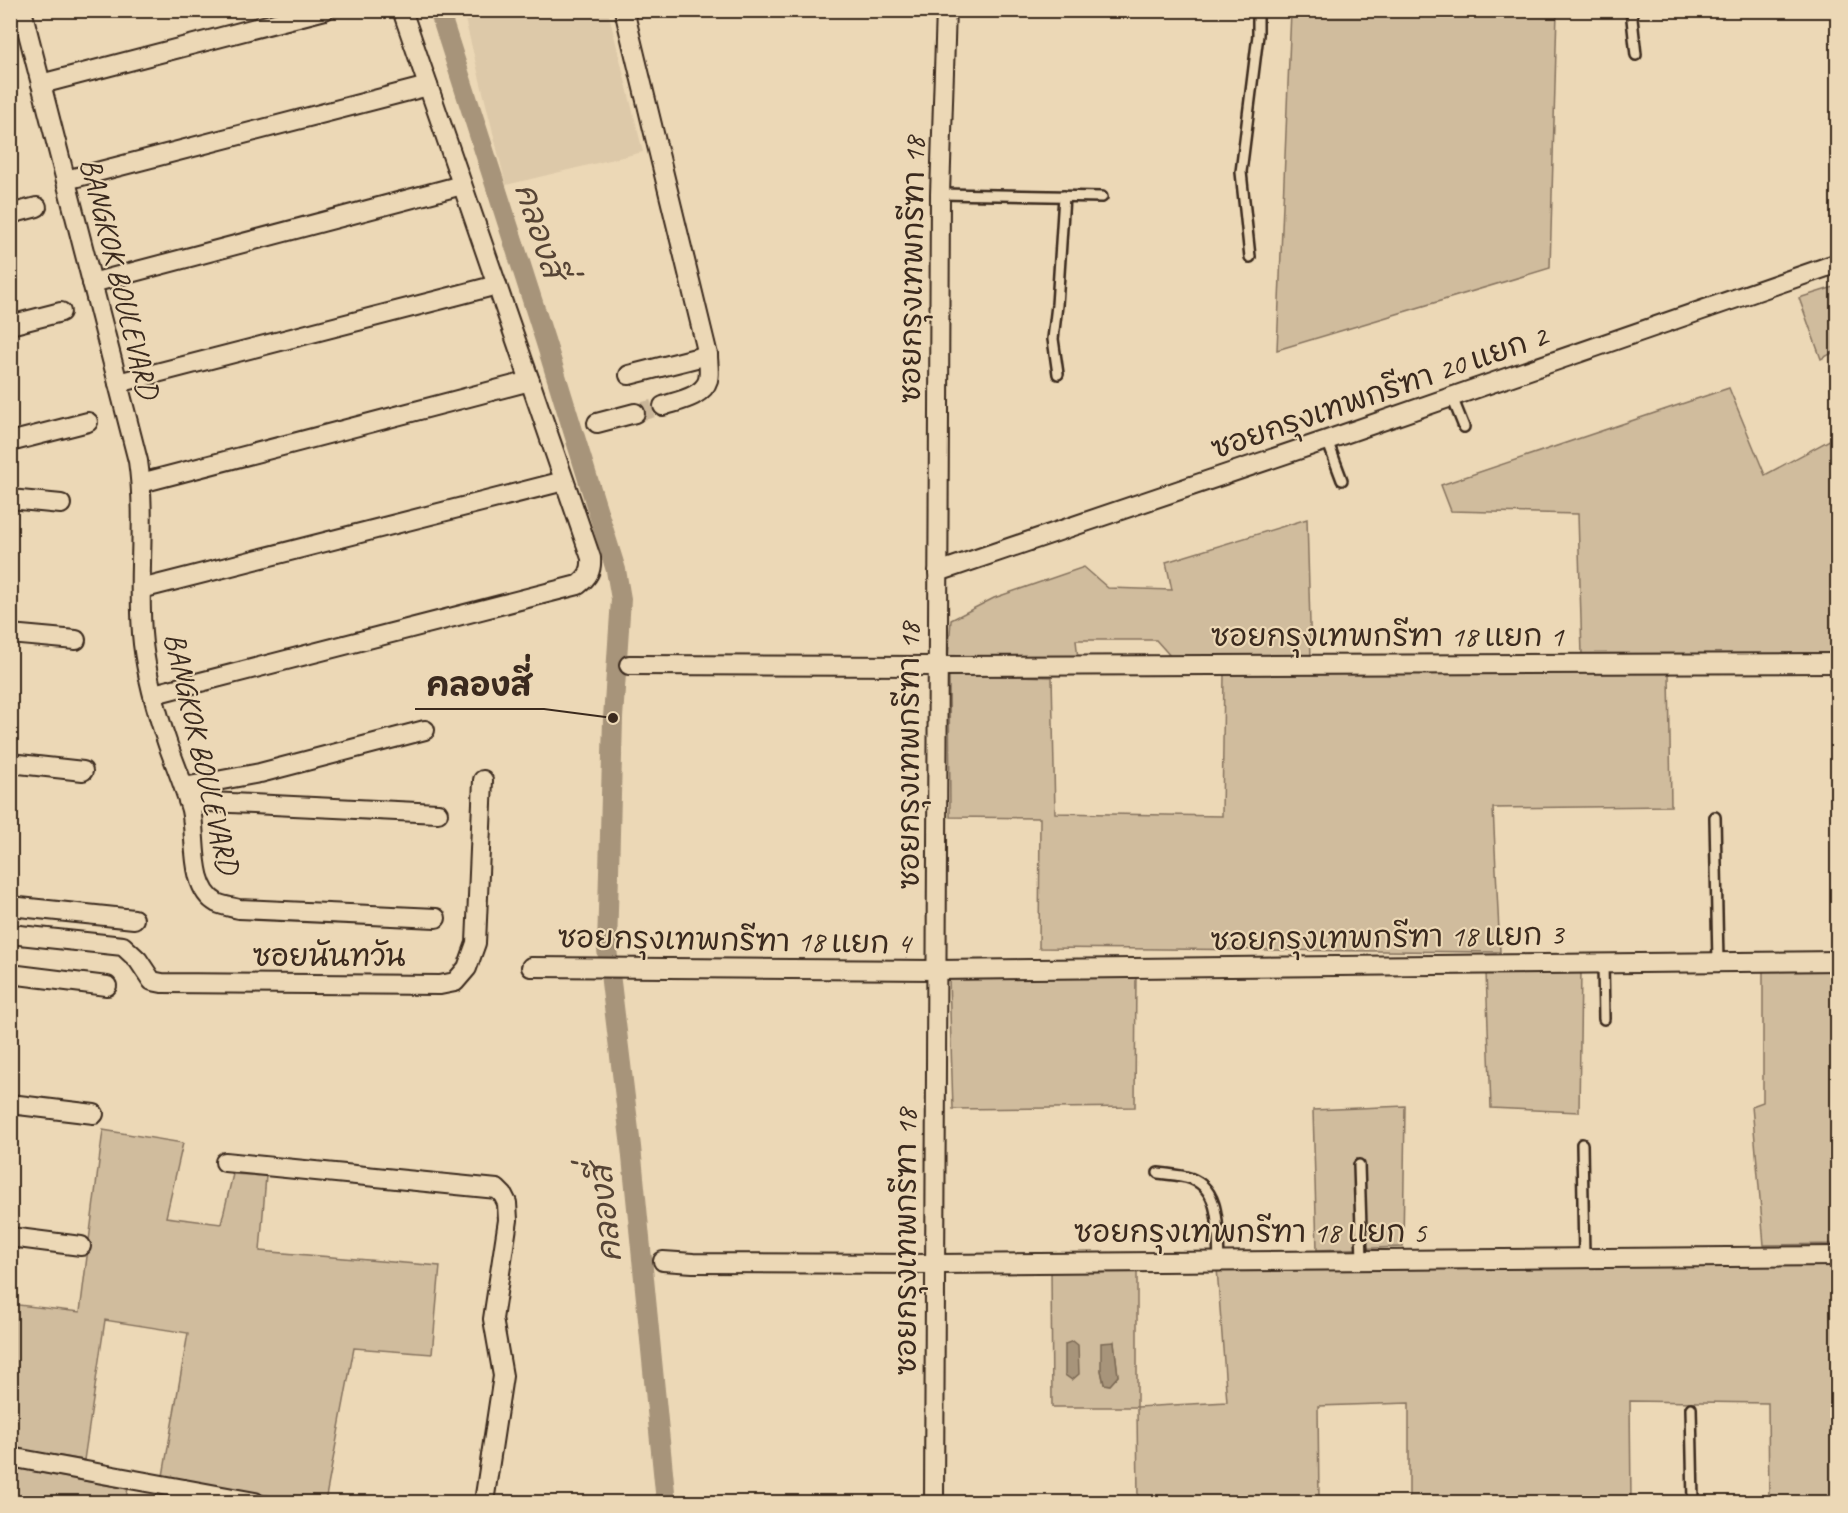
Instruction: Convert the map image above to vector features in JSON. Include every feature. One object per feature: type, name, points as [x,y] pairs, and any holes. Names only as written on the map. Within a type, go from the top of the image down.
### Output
[{"type":"street","name":"BANGKOK BOULEVARD","points":[[22,10],[138,461],[143,530],[141,589],[143,642],[147,667],[168,743],[192,813],[198,876],[205,893],[217,903],[239,909],[436,918]]},
{"type":"street","points":[[41,84],[325,10]]},
{"type":"street","points":[[154,694],[578,585],[587,578],[592,568],[591,558],[402,10]]},
{"type":"street","points":[[624,10],[708,355],[708,379],[704,387],[694,395],[663,406]]},
{"type":"street","name":"ซอยกรุงเทพกรีฑา 18","points":[[934,1503],[940,194],[946,10]]},
{"type":"street","points":[[66,180],[428,86]]},
{"type":"street","points":[[92,283],[462,184]]},
{"type":"street","points":[[10,213],[37,207]]},
{"type":"street","name":"ซอยกรุงเทพกรีฑา 20 แยก 2","points":[[938,572],[1838,263]]},
{"type":"street","points":[[118,383],[497,285]]},
{"type":"street","points":[[10,325],[61,312]]},
{"type":"street","points":[[629,375],[708,355]]},
{"type":"street","points":[[141,483],[530,381]]},
{"type":"street","points":[[597,423],[635,412]]},
{"type":"street","points":[[10,442],[88,422]]},
{"type":"street","points":[[141,589],[564,481]]},
{"type":"street","points":[[10,499],[61,504]]},
{"type":"street","points":[[10,634],[76,640]]},
{"type":"street","name":"ซอยกรุงเทพกรีฑา 18 แยก 1","points":[[629,665],[1838,663]]},
{"type":"street","points":[[186,794],[425,730]]},
{"type":"street","points":[[10,763],[83,771]]},
{"type":"street","name":"ซอยนันทวัน","points":[[10,934],[123,946],[138,960],[152,981],[162,983],[440,985],[455,982],[467,969],[476,943],[483,780]]},
{"type":"street","points":[[186,794],[438,813]]},
{"type":"street","points":[[10,906],[134,919]]},
{"type":"street","name":"ซอยกรุงเทพกรีฑา 18 แยก 3","points":[[936,970],[1838,961]]},
{"type":"street","name":"ซอยกรุงเทพกรีฑา 18 แยก 4","points":[[531,967],[936,970]]},
{"type":"street","points":[[10,975],[107,986]]},
{"type":"street","points":[[10,1104],[94,1114]]},
{"type":"street","points":[[225,1162],[496,1189],[503,1195],[507,1203],[508,1220],[493,1319],[503,1376],[484,1503]]},
{"type":"street","points":[[10,1237],[81,1246]]},
{"type":"street","name":"ซอยกรุงเทพกรีฑา 18 แยก 5","points":[[663,1261],[935,1263],[1838,1256]]},
{"type":"street","points":[[10,1458],[255,1503]]},
{"type":"lane","points":[[1250,257],[1241,172],[1258,35],[1258,10]]},
{"type":"lane","points":[[1631,10],[1636,56]]},
{"type":"lane","points":[[940,194],[1101,196]]},
{"type":"lane","points":[[1058,374],[1053,339],[1064,196]]},
{"type":"lane","points":[[1452,397],[1464,427]]},
{"type":"lane","points":[[1327,440],[1342,480]]},
{"type":"lane","points":[[1715,816],[1718,962]]},
{"type":"lane","points":[[1603,964],[1604,1019]]},
{"type":"lane","points":[[1582,1144],[1584,1258]]},
{"type":"lane","points":[[1359,1166],[1362,1260]]},
{"type":"lane","points":[[1158,1173],[1188,1177],[1210,1192],[1215,1202],[1219,1261]]},
{"type":"lane","points":[[1691,1408],[1692,1503]]},
{"type":"shaded area","points":[[463,11],[608,11],[643,152],[506,185]]},
{"type":"shaded area","points":[[1291,11],[1557,11],[1550,268],[1277,350]]},
{"type":"shaded area","points":[[1837,286],[1837,353],[1834,352],[1821,359],[1799,298]]},
{"type":"shaded area","points":[[1729,388],[1765,475],[1837,436],[1837,655],[1582,655],[1578,514],[1451,511],[1441,485]]},
{"type":"shaded area","points":[[1307,519],[1311,659],[1173,659],[1156,640],[1076,640],[1078,659],[948,660],[951,620],[994,598],[1084,567],[1108,588],[1172,590],[1166,562]]},
{"type":"shaded area","points":[[1669,672],[1671,806],[1493,808],[1500,952],[1039,948],[1040,818],[950,817],[949,674],[1052,677],[1055,813],[1222,816],[1224,674]]},
{"type":"shaded area","points":[[1837,967],[1837,1244],[1764,1245],[1752,1106],[1763,1102],[1763,970]]},
{"type":"shaded area","points":[[1581,970],[1579,1112],[1491,1108],[1486,972]]},
{"type":"shaded area","points":[[1136,974],[1135,1107],[953,1109],[949,978]]},
{"type":"shaded area","points":[[1405,1106],[1403,1247],[1317,1250],[1313,1110]]},
{"type":"shaded area","points":[[103,1130],[183,1143],[166,1217],[221,1224],[233,1174],[266,1176],[260,1251],[440,1266],[432,1354],[354,1348],[325,1502],[304,1502],[163,1476],[188,1333],[105,1320],[84,1460],[11,1448],[10,1304],[80,1312]]},
{"type":"shaded area","points":[[1837,1261],[1837,1502],[1769,1502],[1768,1403],[1630,1401],[1631,1502],[1409,1502],[1409,1403],[1318,1406],[1319,1502],[1138,1502],[1137,1407],[1227,1402],[1217,1268]]},
{"type":"shaded area","points":[[1051,1266],[1137,1266],[1137,1407],[1052,1407]],"holes":[[[1114,1342],[1118,1376],[1110,1385],[1104,1384],[1101,1370]]]},
{"type":"shaded area","points":[[1073,1341],[1078,1345],[1079,1374],[1072,1380],[1065,1375],[1065,1344]]},
{"type":"shaded area","points":[[1114,1342],[1118,1376],[1110,1385],[1104,1384],[1101,1370],[1101,1343]]},
{"type":"shaded area","points":[[10,1467],[128,1489],[125,1502],[11,1502]]},
{"type":"waterway","name":"คลองสี่","points":[[439,10],[545,340],[616,570],[621,599],[613,718],[607,949],[631,1147],[666,1502]]},
{"type":"tunnel","points":[[635,413],[663,406]]},
{"type":"place","name":"คลองสี่","points":[[613,718]]}]
